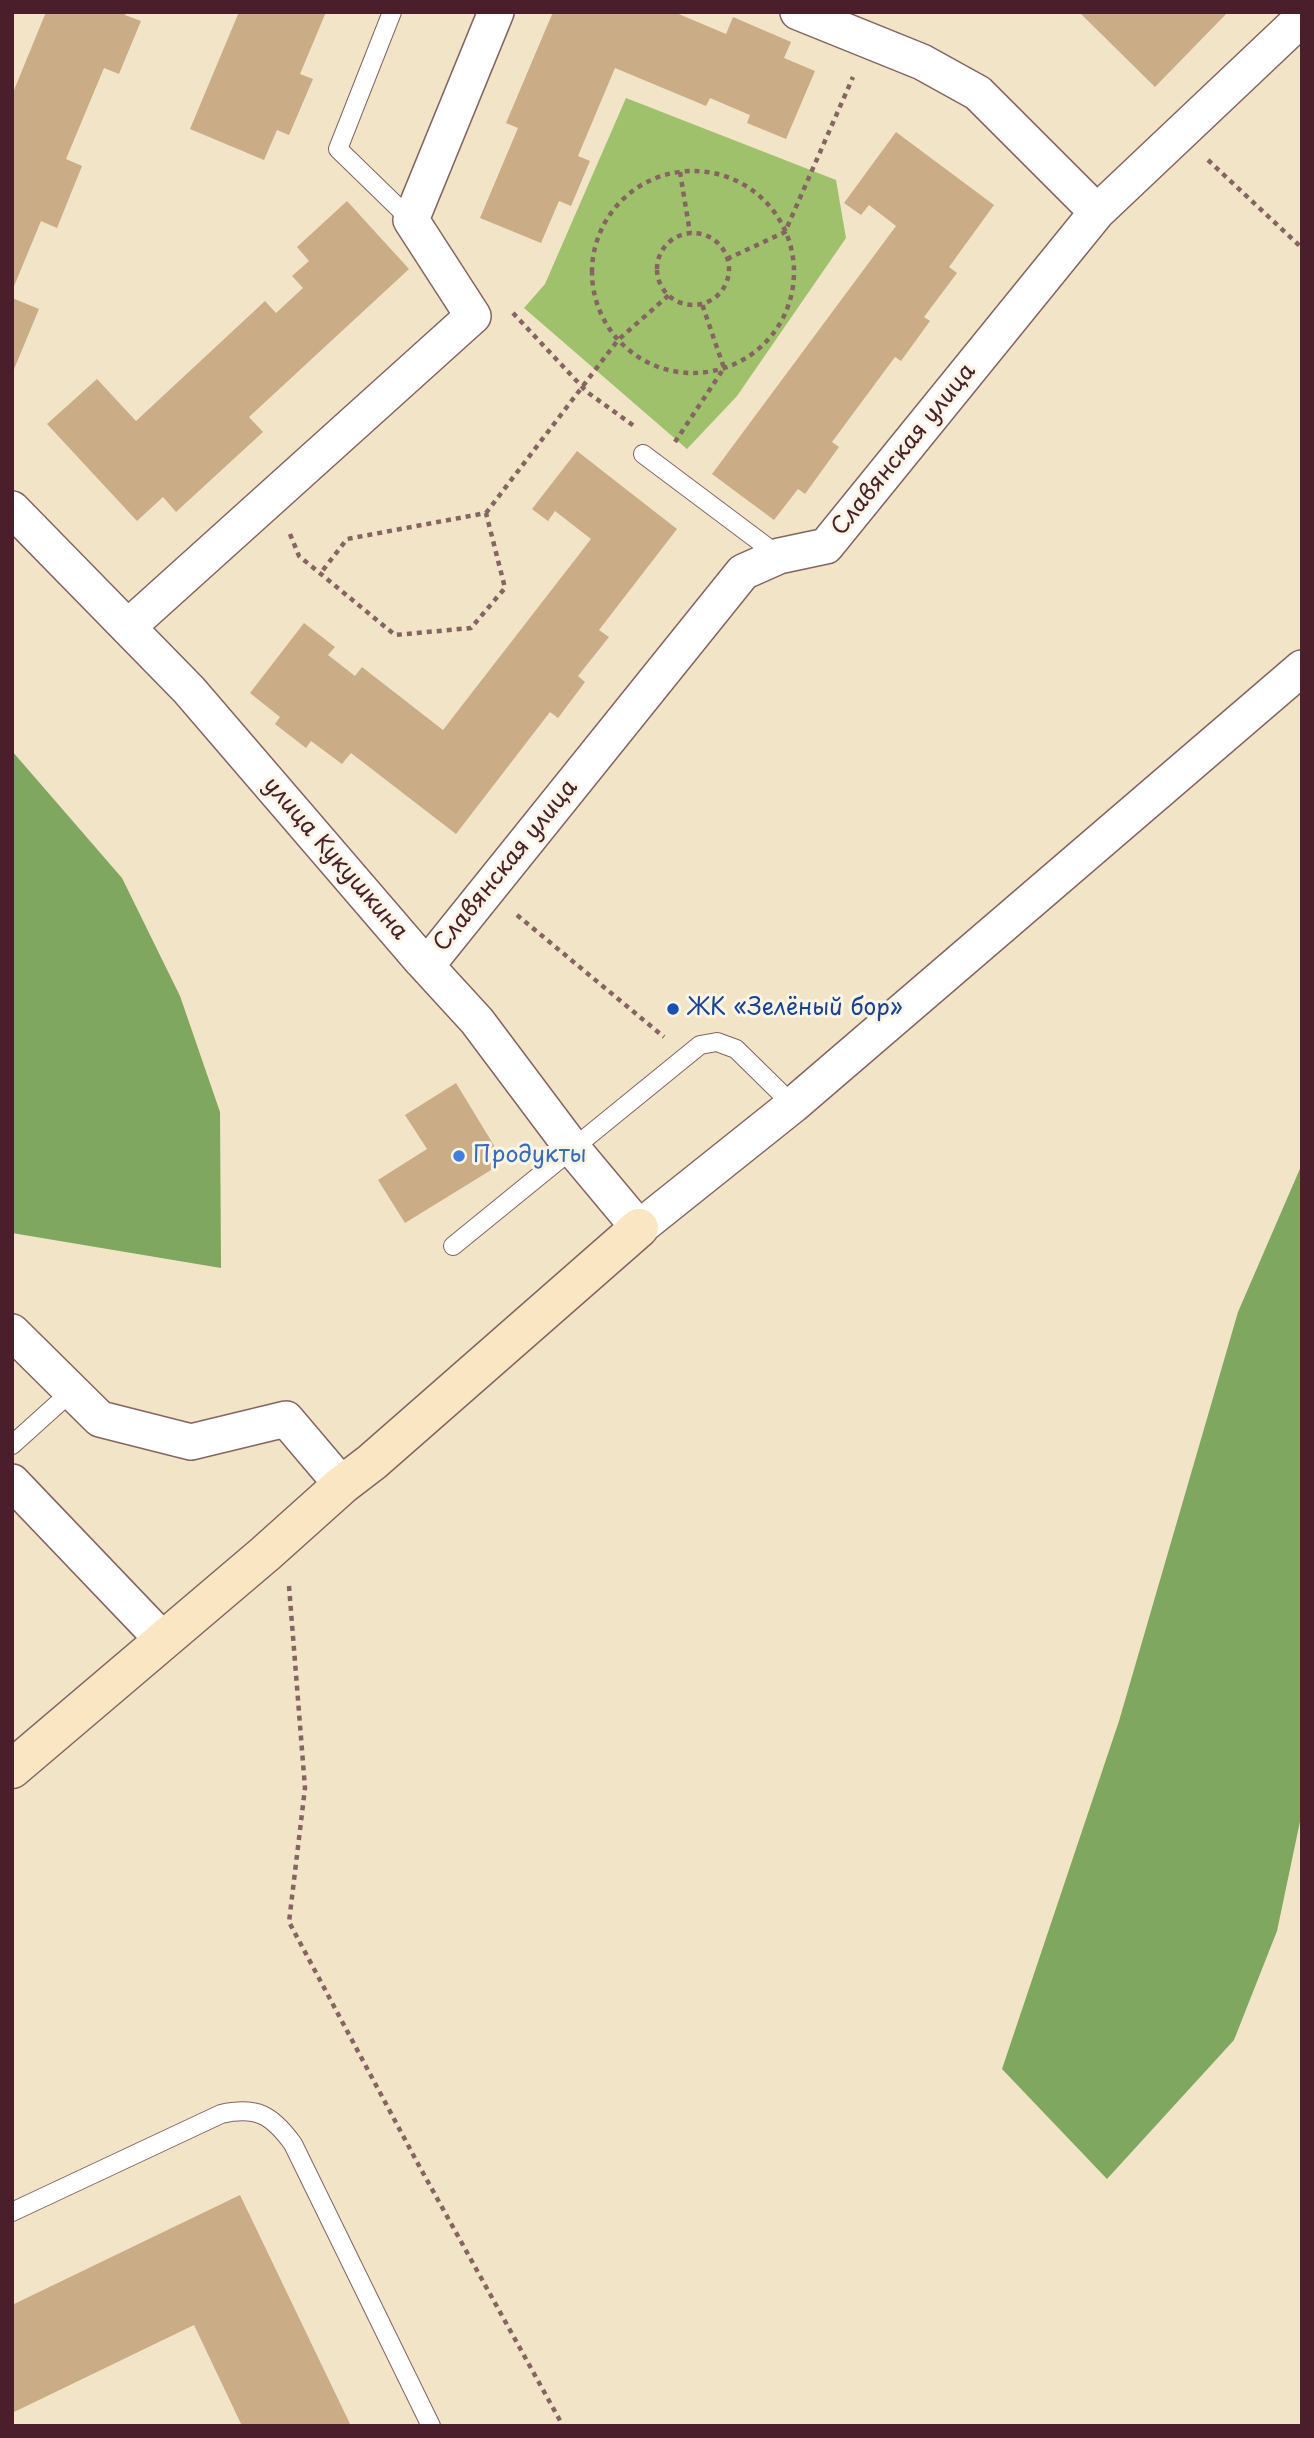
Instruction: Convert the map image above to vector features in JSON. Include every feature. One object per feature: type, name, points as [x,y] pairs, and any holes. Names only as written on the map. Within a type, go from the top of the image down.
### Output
[{"type":"street","points":[[128,627],[473,316],[411,220],[496,12]]},
{"type":"street","points":[[798,12],[922,62],[978,93],[1097,212]]},
{"type":"street","name":"Славянская улица","points":[[426,965],[743,572],[779,556],[826,545],[1097,212],[1302,18]]},
{"type":"street","name":"улица Кукушкина","points":[[12,509],[189,690],[477,1021],[573,1149],[639,1228]]},
{"type":"street","points":[[12,1769],[372,1462],[639,1228],[793,1105],[1302,668]]},
{"type":"street","points":[[12,1332],[100,1419],[191,1442],[286,1419],[342,1485]]},
{"type":"street","points":[[12,1482],[163,1640]]},
{"type":"lane","points":[[392,12],[338,149],[411,220]]},
{"type":"lane","points":[[650,460],[779,556]]},
{"type":"lane","points":[[453,1246],[700,1045],[717,1042],[736,1049],[793,1105]]},
{"type":"lane","points":[[12,1445],[72,1391]]},
{"type":"lane","points":[[12,2212],[221,2114],[241,2109],[263,2114],[280,2126],[293,2144],[431,2426]]},
{"type":"path","points":[[727,259],[785,232],[869,41]]},
{"type":"path","points":[[1200,153],[1302,248]]},
{"type":"path","points":[[681,172],[690,233]]},
{"type":"path","points":[[681,172],[715,173],[747,186],[773,209],[785,232],[790,240],[795,275],[788,309],[770,339],[743,361],[710,373],[675,372],[646,362],[618,340],[604,321],[594,292],[593,262],[600,233],[619,203],[647,182],[681,172]]},
{"type":"path","points":[[690,233],[712,239],[721,247],[727,259],[727,280],[721,291],[702,303],[690,305],[678,302],[661,286],[657,275],[661,252],[678,236],[690,233]]},
{"type":"path","points":[[320,574],[347,538],[486,513],[618,340],[668,295]]},
{"type":"path","points":[[702,303],[724,368]]},
{"type":"path","points":[[510,309],[583,386],[669,451]]},
{"type":"path","points":[[650,460],[669,451],[724,368]]},
{"type":"path","points":[[298,475],[288,530],[299,556],[396,635],[471,628],[505,588],[486,513]]},
{"type":"path","points":[[486,890],[687,1056]]},
{"type":"path","points":[[285,1536],[304,1788],[289,1922],[417,2162],[564,2426]]},
{"type":"green space","points":[[626,98],[836,180],[846,238],[737,396],[687,449],[524,308],[545,284]]},
{"type":"green space","points":[[12,751],[122,878],[180,996],[220,1112],[221,1268],[12,1233]]},
{"type":"green space","points":[[1302,1164],[1302,1812],[1277,1931],[1234,2040],[1107,2179],[1002,2069],[1119,1721],[1238,1312]]},
{"type":"building","points":[[46,12],[126,12],[125,15],[141,21],[119,74],[104,68],[66,159],[82,166],[57,228],[41,221],[12,291],[12,95]]},
{"type":"building","points":[[239,12],[326,12],[300,74],[313,79],[289,135],[277,130],[264,160],[190,129]]},
{"type":"building","points":[[553,12],[674,12],[726,34],[733,17],[791,42],[784,58],[815,71],[786,139],[747,123],[750,115],[710,98],[706,106],[615,68],[578,156],[590,161],[571,206],[559,201],[541,243],[480,218],[518,128],[506,123]]},
{"type":"building","points":[[1079,12],[1228,12],[1155,87]]},
{"type":"building","points":[[896,132],[994,205],[949,267],[957,273],[924,317],[930,321],[901,361],[895,357],[832,442],[839,447],[805,494],[798,489],[774,520],[712,474],[896,226],[869,205],[861,215],[844,203]]},
{"type":"building","points":[[347,201],[409,269],[249,417],[263,432],[176,512],[163,497],[137,521],[47,424],[97,379],[136,421],[265,301],[276,313],[303,288],[292,276],[309,261],[297,247]]},
{"type":"building","points":[[12,298],[39,309],[12,374]]},
{"type":"building","points":[[577,451],[677,529],[599,630],[609,637],[578,676],[585,682],[558,718],[550,712],[456,834],[351,753],[342,764],[311,741],[306,748],[275,724],[280,717],[250,693],[304,623],[335,647],[328,655],[355,676],[362,667],[443,730],[591,539],[555,511],[548,521],[532,509]]},
{"type":"building","name":"Продукты","points":[[456,1083],[504,1162],[405,1223],[378,1180],[427,1149],[405,1115]]},
{"type":"building","points":[[240,2195],[351,2426],[242,2426],[194,2325],[12,2413],[12,2305]]},
{"type":"place","name":"ЖК «Зелёный бор»","points":[[673,1009]]},
{"type":"place","name":"Продукты","points":[[459,1156]]}]
